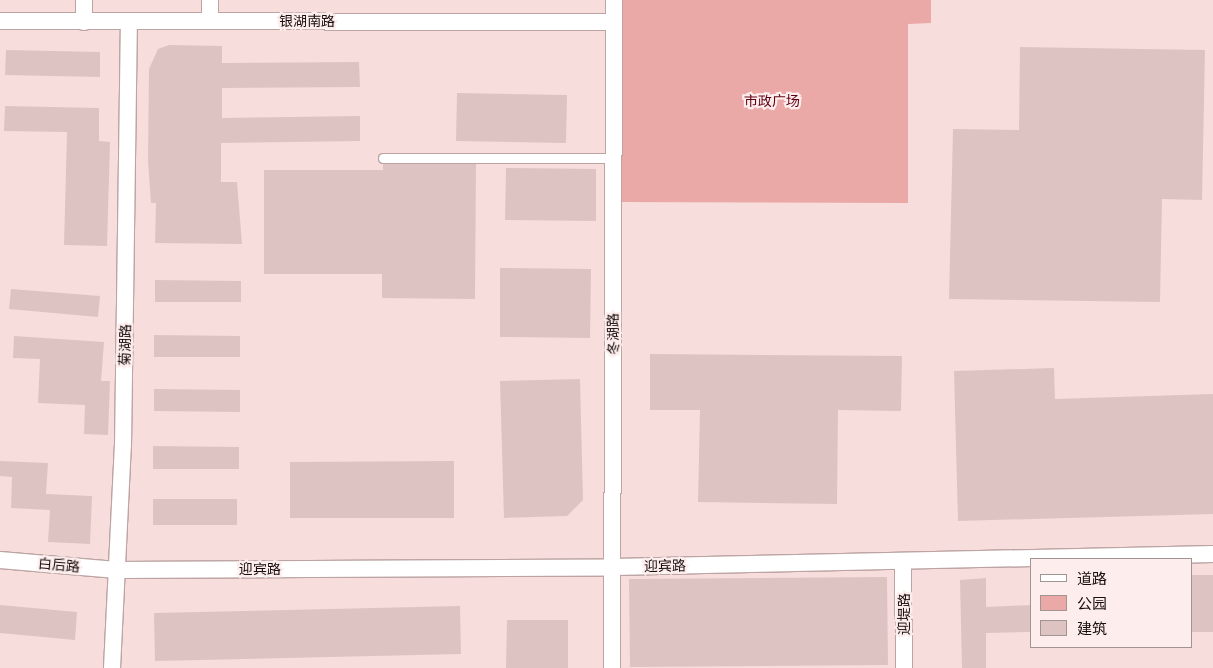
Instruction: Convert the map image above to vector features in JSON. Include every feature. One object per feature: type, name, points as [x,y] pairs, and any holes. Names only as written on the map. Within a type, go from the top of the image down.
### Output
[{"type":"street","points":[[84,0],[84,22]]},
{"type":"street","points":[[210,0],[210,21]]},
{"type":"street","name":"冬湖路","points":[[612,668],[614,567],[614,0]]},
{"type":"street","name":"银湖南路","points":[[0,21],[614,22]]},
{"type":"street","name":"菊湖路","points":[[112,668],[117,570],[129,22]]},
{"type":"street","name":"迎宾路","points":[[1036,558],[1213,554]]},
{"type":"street","name":"迎宾路","points":[[117,570],[614,567],[1030,558]]},
{"type":"street","name":"白后路","points":[[0,560],[117,570]]},
{"type":"street","name":"迎堤路","points":[[904,561],[904,668]]},
{"type":"lane","points":[[382,158],[613,158]]},
{"type":"green space","name":"市政广场","points":[[614,0],[931,0],[931,23],[908,24],[908,203],[613,202]]},
{"type":"building","points":[[169,45],[222,46],[222,63],[359,62],[360,87],[222,88],[222,118],[360,116],[360,141],[221,143],[221,182],[237,182],[242,244],[155,243],[156,203],[151,203],[148,161],[149,69],[158,49]]},
{"type":"building","points":[[1020,47],[1205,50],[1202,200],[1162,199],[1160,302],[949,299],[953,129],[1019,130]]},
{"type":"building","points":[[6,50],[100,52],[100,77],[5,75]]},
{"type":"building","points":[[457,93],[567,95],[566,143],[456,141]]},
{"type":"building","points":[[5,106],[99,108],[99,141],[110,142],[107,246],[64,245],[67,132],[4,131]]},
{"type":"building","points":[[383,164],[476,164],[475,299],[382,298],[382,274],[264,274],[264,170],[383,170]]},
{"type":"building","points":[[506,168],[596,169],[596,221],[505,220]]},
{"type":"building","points":[[500,268],[591,269],[590,338],[500,337]]},
{"type":"building","points":[[155,280],[241,281],[241,302],[155,302]]},
{"type":"building","points":[[11,289],[100,296],[98,317],[9,309]]},
{"type":"building","points":[[154,335],[240,336],[240,357],[154,357]]},
{"type":"building","points":[[14,336],[104,342],[101,381],[110,381],[108,435],[84,434],[85,405],[38,403],[40,359],[13,358]]},
{"type":"building","points":[[650,354],[902,356],[901,411],[838,410],[837,504],[698,502],[700,410],[650,410]]},
{"type":"building","points":[[1054,368],[1055,399],[1213,394],[1213,514],[958,521],[954,371]]},
{"type":"building","points":[[580,379],[583,500],[567,516],[504,518],[500,381]]},
{"type":"building","points":[[154,389],[240,390],[240,412],[154,411]]},
{"type":"building","points":[[153,446],[239,447],[239,469],[153,469]]},
{"type":"building","points":[[0,461],[48,463],[46,494],[92,496],[90,544],[48,542],[50,510],[11,508],[12,477],[0,476]]},
{"type":"building","points":[[454,461],[454,518],[290,518],[290,462]]},
{"type":"building","points":[[153,499],[237,499],[237,525],[153,525]]},
{"type":"building","points":[[1193,575],[1213,575],[1213,632],[1193,632]]},
{"type":"building","points":[[887,577],[888,665],[630,667],[629,579]]},
{"type":"building","points":[[986,578],[986,607],[1030,605],[1030,632],[986,633],[986,668],[962,668],[960,580]]},
{"type":"building","points":[[0,605],[77,612],[75,640],[0,633]]},
{"type":"building","points":[[460,606],[461,654],[155,661],[154,613]]},
{"type":"building","points":[[507,620],[568,620],[568,668],[506,668]]}]
